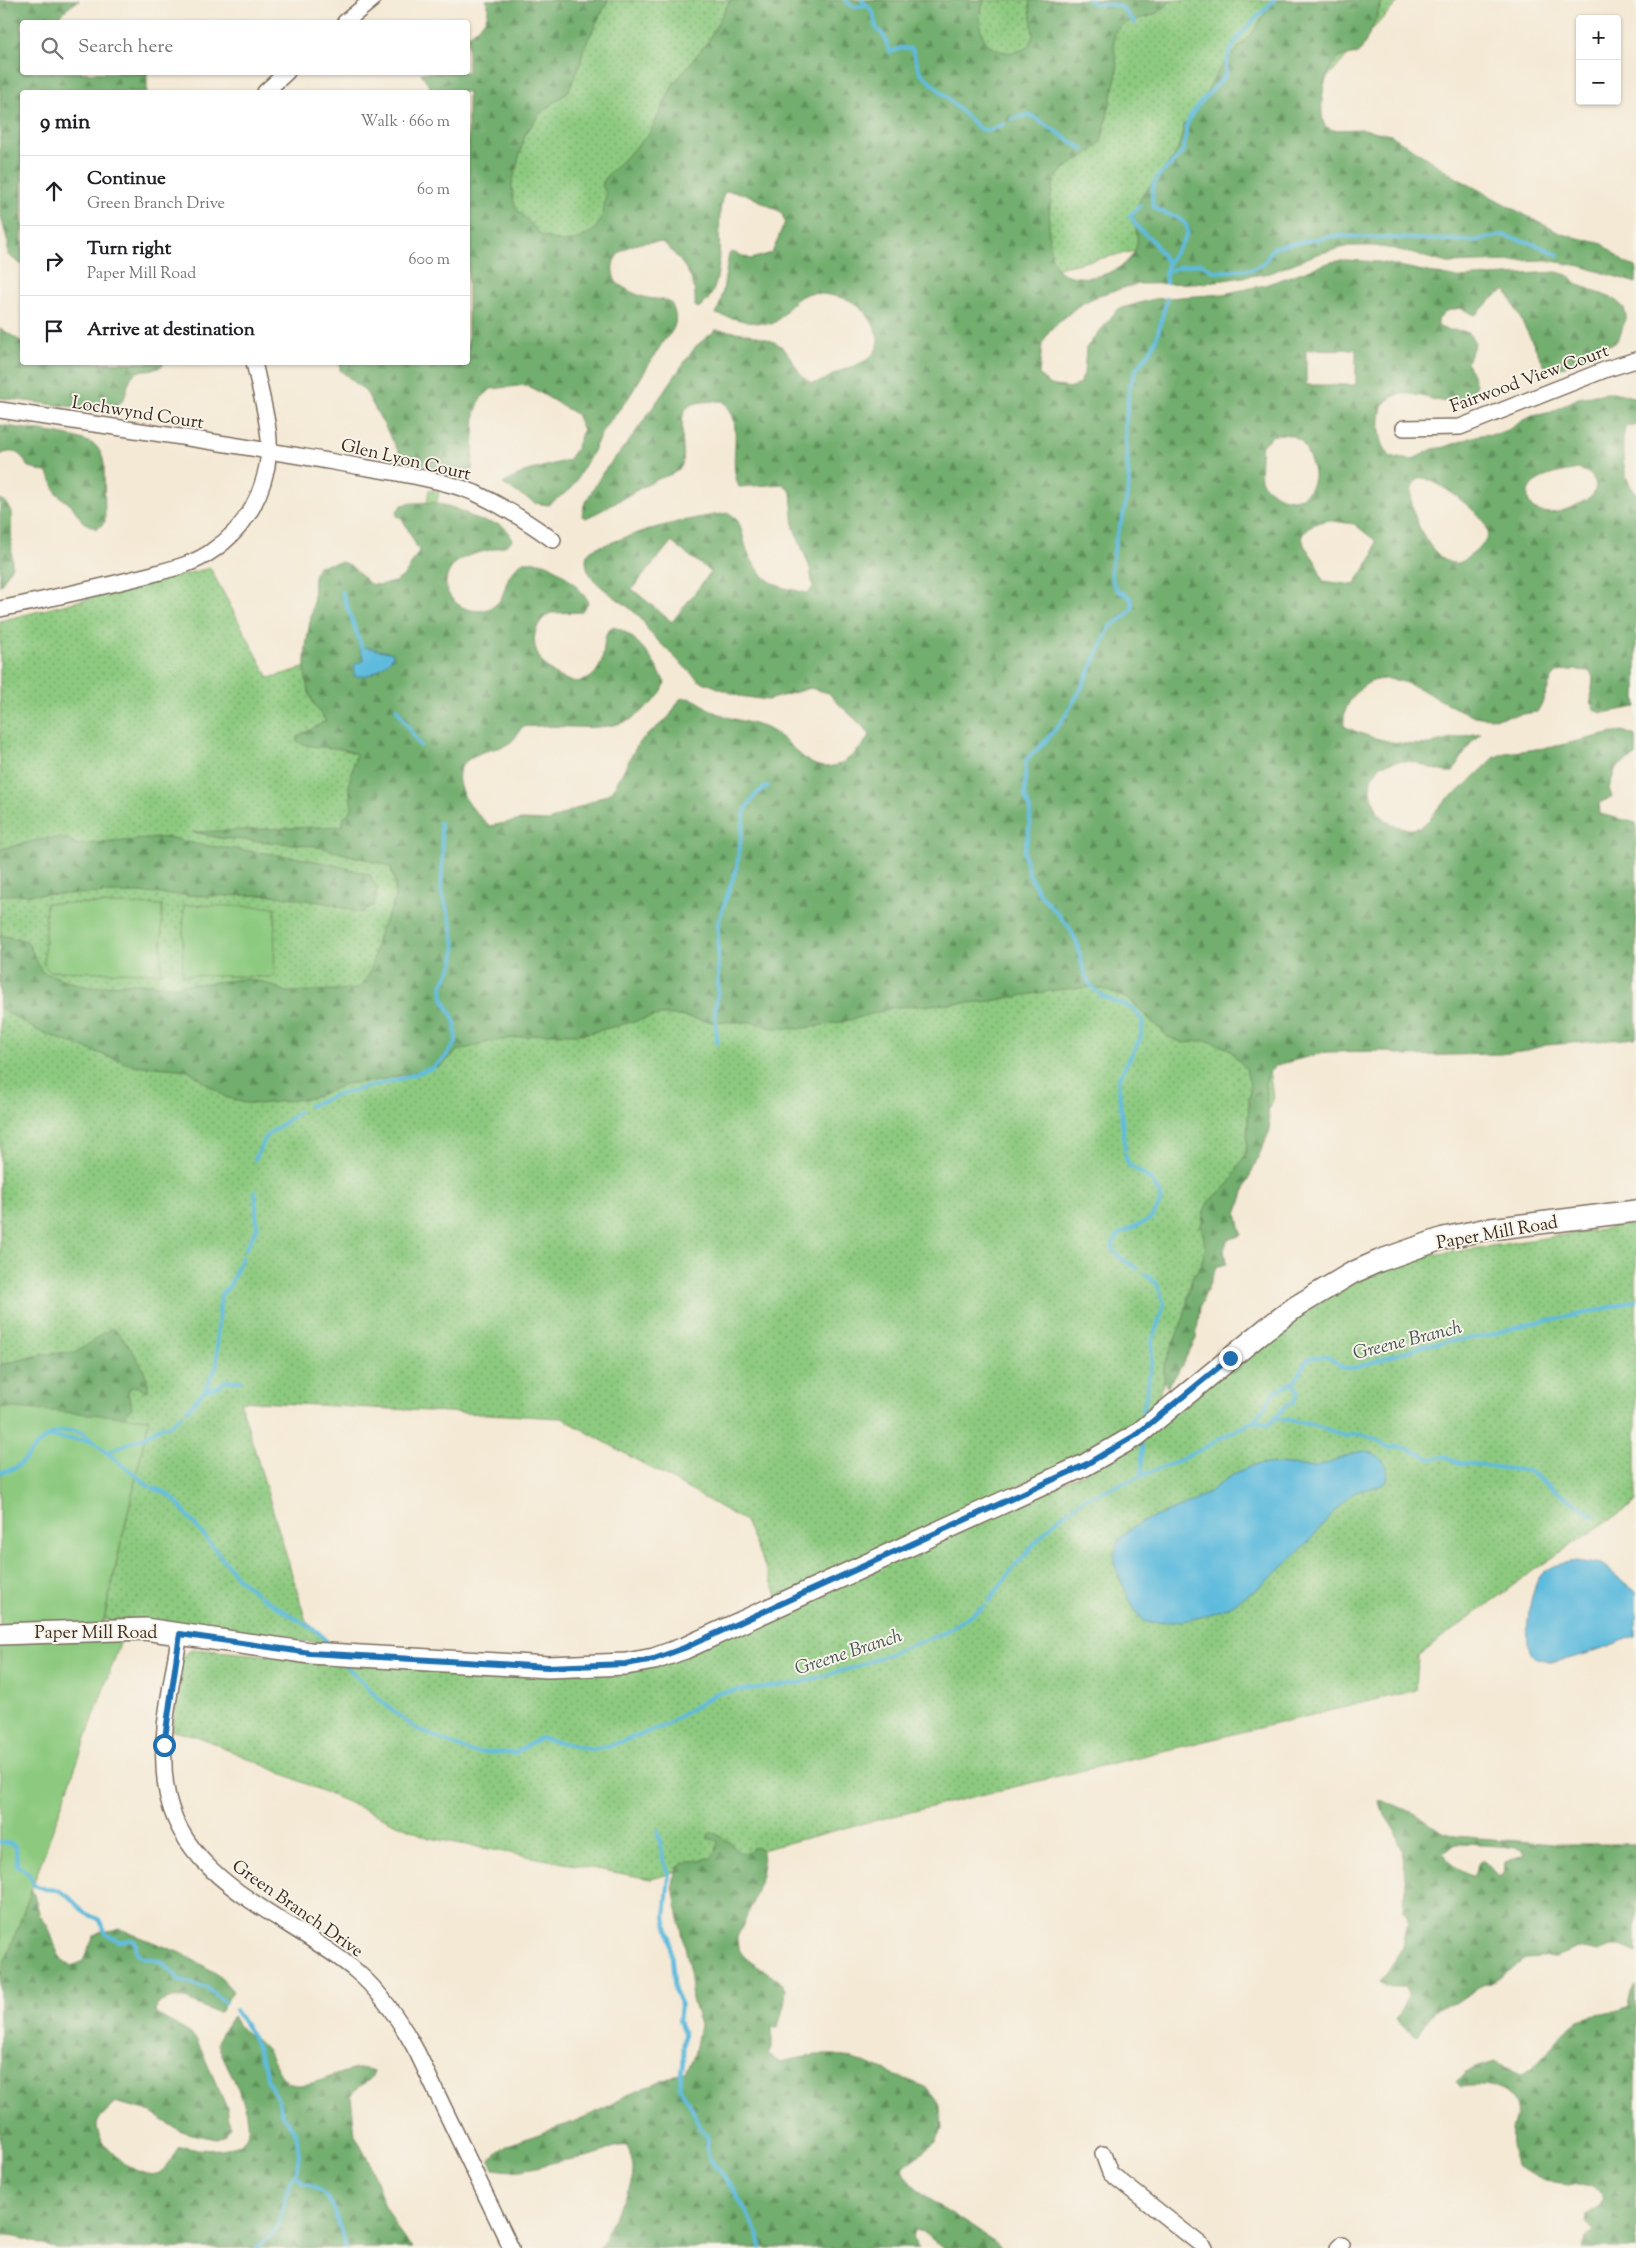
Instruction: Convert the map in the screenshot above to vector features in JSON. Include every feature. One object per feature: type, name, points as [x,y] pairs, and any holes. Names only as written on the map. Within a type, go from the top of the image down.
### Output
[{"type":"main road","name":"Paper Mill Road","points":[[0,1634],[145,1629],[310,1653],[548,1667],[626,1664],[654,1659],[684,1648],[1085,1465],[1136,1435],[1297,1306],[1352,1274],[1379,1261],[1444,1238],[1484,1230],[1636,1210]]},
{"type":"street","points":[[347,20],[372,0]]},
{"type":"street","points":[[267,90],[284,75]]},
{"type":"street","name":"Fairwood View Court","points":[[1404,428],[1460,426],[1607,369],[1636,360]]},
{"type":"street","points":[[0,609],[73,594],[176,567],[212,552],[228,538],[254,507],[265,478],[269,451],[255,365]]},
{"type":"street","name":"Lochwynd Court","points":[[0,410],[269,451]]},
{"type":"street","name":"Glen Lyon Court","points":[[269,451],[433,482],[473,493],[520,517],[553,540]]},
{"type":"street","name":"Green Branch Drive","points":[[180,1634],[164,1745],[166,1788],[177,1825],[199,1858],[219,1876],[331,1951],[357,1972],[384,2000],[404,2028],[417,2052],[511,2248]]},
{"type":"street","points":[[1103,2154],[1110,2173],[1205,2248]]},
{"type":"green space","points":[[0,0],[79,0],[64,11],[57,20],[20,20],[20,75],[147,75],[147,90],[20,90],[20,264],[8,255],[8,243],[0,213]]},
{"type":"green space","points":[[486,0],[608,0],[583,50],[581,61],[568,92],[541,112],[525,135],[512,184],[516,208],[542,236],[562,242],[578,240],[595,229],[603,215],[606,193],[602,185],[607,175],[649,134],[673,85],[708,41],[730,0],[984,0],[980,21],[985,40],[998,50],[1013,52],[1029,46],[1033,35],[1029,0],[1171,0],[1157,13],[1119,27],[1114,40],[1117,72],[1102,139],[1094,150],[1069,165],[1058,175],[1052,190],[1049,240],[1053,260],[1059,271],[1072,276],[1087,277],[1103,275],[1117,269],[1128,260],[1136,249],[1137,235],[1131,219],[1142,196],[1173,158],[1180,145],[1184,125],[1199,106],[1218,71],[1253,32],[1273,0],[1381,0],[1382,2],[1362,49],[1355,54],[1341,57],[1330,69],[1322,100],[1325,126],[1332,130],[1363,129],[1391,135],[1457,178],[1523,214],[1562,234],[1603,244],[1625,263],[1636,267],[1636,283],[1581,266],[1546,260],[1447,263],[1395,249],[1374,246],[1349,246],[1317,254],[1270,273],[1204,283],[1137,284],[1099,295],[1078,306],[1049,331],[1042,344],[1039,374],[1048,384],[1055,386],[1072,388],[1080,383],[1084,374],[1086,348],[1118,309],[1154,299],[1223,294],[1265,285],[1331,262],[1346,260],[1379,262],[1457,278],[1557,272],[1567,275],[1579,285],[1614,299],[1624,308],[1626,315],[1620,336],[1615,343],[1604,346],[1552,372],[1545,367],[1506,290],[1498,294],[1475,315],[1460,308],[1446,311],[1438,320],[1438,326],[1443,329],[1463,331],[1475,343],[1467,363],[1476,384],[1473,393],[1461,400],[1449,402],[1403,394],[1392,397],[1382,406],[1380,433],[1381,440],[1391,457],[1411,460],[1433,449],[1445,447],[1479,435],[1496,434],[1508,430],[1528,417],[1552,412],[1578,398],[1606,393],[1619,393],[1636,398],[1636,425],[1626,426],[1623,451],[1625,471],[1631,487],[1636,492],[1636,707],[1602,713],[1594,710],[1591,701],[1593,677],[1589,671],[1574,670],[1557,673],[1552,678],[1537,712],[1494,718],[1480,717],[1465,712],[1401,681],[1385,679],[1371,682],[1357,692],[1346,708],[1344,726],[1364,735],[1413,745],[1435,743],[1481,733],[1470,744],[1453,772],[1439,771],[1408,761],[1381,765],[1371,779],[1370,791],[1378,813],[1392,825],[1408,829],[1420,828],[1443,802],[1464,787],[1495,757],[1505,753],[1552,747],[1622,731],[1636,736],[1636,756],[1616,767],[1609,788],[1612,797],[1599,803],[1600,814],[1636,823],[1636,1038],[1546,1045],[1521,1052],[1499,1054],[1406,1056],[1384,1051],[1326,1052],[1277,1065],[1268,1073],[1265,1083],[1270,1130],[1248,1180],[1237,1214],[1242,1235],[1229,1239],[1224,1248],[1226,1264],[1216,1267],[1200,1307],[1196,1339],[1177,1374],[1167,1387],[1164,1380],[1164,1366],[1184,1317],[1192,1277],[1199,1269],[1206,1248],[1201,1226],[1204,1211],[1208,1202],[1230,1183],[1246,1152],[1250,1086],[1246,1069],[1229,1049],[1206,1040],[1184,1043],[1168,1037],[1130,1000],[1103,989],[1092,987],[1056,990],[985,1002],[896,1007],[846,1021],[800,1029],[773,1028],[752,1022],[713,1022],[673,1015],[660,1015],[585,1034],[540,1034],[489,1042],[457,1051],[441,1066],[380,1080],[346,1084],[312,1098],[259,1104],[245,1103],[225,1097],[188,1070],[131,1065],[60,1039],[36,1030],[0,1008],[0,935],[27,941],[42,972],[91,987],[135,983],[174,986],[245,979],[263,982],[287,992],[358,989],[370,973],[379,933],[395,901],[395,882],[390,866],[315,846],[220,838],[193,832],[342,826],[344,817],[352,809],[349,784],[356,754],[341,749],[305,745],[297,742],[297,737],[326,721],[309,693],[306,679],[306,649],[313,603],[314,580],[318,566],[341,562],[350,565],[370,584],[380,585],[395,582],[405,575],[419,551],[402,518],[397,516],[397,511],[402,505],[425,502],[447,506],[479,520],[499,525],[510,534],[512,540],[508,544],[462,558],[448,573],[446,584],[448,593],[462,607],[483,610],[494,606],[501,599],[509,576],[523,562],[539,562],[549,565],[582,592],[588,603],[581,612],[550,613],[539,624],[535,637],[536,650],[542,662],[551,672],[563,679],[575,682],[586,680],[599,667],[603,657],[607,632],[613,627],[630,635],[637,642],[651,658],[665,683],[662,691],[654,701],[628,721],[599,727],[522,727],[511,742],[499,748],[482,752],[466,761],[460,770],[461,790],[474,810],[490,826],[521,820],[549,821],[612,792],[639,742],[669,717],[680,699],[690,698],[720,715],[766,728],[778,735],[808,761],[817,766],[835,766],[844,762],[865,743],[870,735],[829,693],[810,688],[768,700],[739,696],[698,680],[649,632],[644,623],[631,609],[598,584],[586,564],[587,555],[597,547],[668,524],[729,513],[740,525],[749,555],[757,569],[765,577],[777,585],[789,589],[807,593],[813,588],[810,568],[794,528],[791,492],[783,484],[739,487],[734,465],[734,421],[730,410],[723,401],[697,403],[685,410],[682,425],[683,459],[678,470],[647,484],[595,514],[586,518],[582,516],[584,505],[603,472],[630,440],[696,346],[716,330],[753,335],[780,345],[803,376],[812,383],[821,382],[859,364],[873,354],[878,340],[873,324],[863,310],[851,301],[842,298],[821,294],[806,294],[795,301],[772,324],[748,322],[716,314],[721,301],[729,254],[732,252],[751,259],[772,253],[785,222],[781,212],[746,194],[728,191],[724,193],[721,206],[718,271],[715,287],[708,299],[698,308],[695,306],[694,287],[687,271],[664,243],[644,242],[625,249],[618,254],[614,262],[613,271],[616,282],[640,296],[665,300],[671,303],[675,314],[674,328],[664,340],[629,397],[603,430],[571,489],[548,505],[535,503],[503,484],[524,472],[568,460],[576,449],[583,430],[576,414],[527,385],[491,389],[480,399],[475,414],[472,471],[435,471],[418,468],[405,463],[366,392],[340,370],[340,365],[470,365],[470,90],[432,90],[422,75],[470,75],[470,33],[481,25],[488,11]],"holes":[[[1356,349],[1356,385],[1306,385],[1306,350]],[[1280,434],[1293,436],[1305,447],[1311,461],[1314,478],[1308,491],[1299,498],[1293,499],[1280,496],[1263,484],[1261,479],[1262,445],[1272,436]],[[1578,469],[1594,479],[1596,488],[1591,497],[1562,511],[1547,513],[1532,508],[1528,498],[1529,490],[1533,484],[1550,475]],[[1423,478],[1440,485],[1462,500],[1486,526],[1488,533],[1485,541],[1463,561],[1452,563],[1440,556],[1429,544],[1420,528],[1411,496],[1414,484]],[[1326,520],[1354,524],[1376,541],[1373,556],[1354,585],[1323,581],[1315,561],[1304,545],[1302,535],[1310,526]],[[671,542],[711,572],[672,622],[632,589]]]},
{"type":"green space","points":[[540,0],[1400,0],[1171,243],[1021,276],[701,109],[571,290],[470,259],[470,251]]},
{"type":"green space","points":[[0,328],[20,341],[20,365],[162,365],[158,368],[142,370],[134,374],[129,381],[122,401],[109,407],[62,406],[0,398]]},
{"type":"green space","points":[[0,425],[65,435],[78,438],[96,446],[104,464],[105,522],[97,529],[83,522],[72,506],[57,494],[48,473],[27,466],[20,455],[16,453],[9,452],[0,455]]},
{"type":"green space","points":[[429,490],[439,491],[412,657],[414,844],[1225,763],[1273,1098],[1151,1415],[1102,1446],[779,1599],[745,1521],[562,1418],[240,1401],[306,1621],[331,1643],[273,1639],[170,1621],[104,1620],[149,1419],[0,1407],[0,621],[210,568],[269,678],[406,638]]},
{"type":"green space","points":[[0,499],[6,502],[11,512],[12,566],[0,586]]},
{"type":"green space","points":[[169,837],[199,844],[310,860],[370,875],[378,888],[374,905],[360,913],[326,903],[273,895],[206,896],[136,893],[0,895],[0,850],[5,848],[53,838],[71,841],[78,845]]},
{"type":"green space","points":[[46,903],[162,905],[161,973],[49,971],[44,965]]},
{"type":"green space","points":[[184,905],[275,907],[274,977],[182,975]]},
{"type":"green space","points":[[1636,1224],[1636,1502],[1534,1570],[1418,1656],[1416,1690],[852,1826],[651,1879],[429,1838],[197,1736],[172,1731],[181,1663],[184,1655],[193,1649],[309,1659],[608,1673],[1085,1473],[1253,1346],[1356,1279],[1406,1259]]},
{"type":"green space","points":[[110,1329],[114,1329],[131,1349],[142,1367],[148,1384],[148,1391],[137,1386],[130,1388],[128,1393],[132,1408],[122,1418],[0,1431],[0,1365],[44,1354],[77,1352]]},
{"type":"green space","points":[[0,1407],[149,1419],[102,1627],[126,1627],[0,1976]]},
{"type":"green space","points":[[1384,1800],[1417,1815],[1442,1832],[1455,1836],[1554,1844],[1636,1844],[1636,1954],[1620,1947],[1611,1947],[1598,1952],[1578,1948],[1555,1957],[1526,1959],[1495,1982],[1482,1985],[1455,2003],[1438,2008],[1429,2015],[1417,2035],[1411,2033],[1395,2020],[1409,1995],[1406,1986],[1386,1986],[1379,1982],[1403,1947],[1408,1919],[1404,1910],[1405,1878],[1402,1848],[1395,1831],[1381,1809],[1379,1801]],"holes":[[[1456,1844],[1511,1847],[1523,1850],[1525,1854],[1505,1862],[1504,1874],[1499,1877],[1483,1860],[1477,1864],[1474,1876],[1455,1867],[1444,1856],[1443,1852]]]},
{"type":"green space","points":[[712,1832],[730,1842],[737,1851],[745,1854],[755,1846],[761,1849],[763,1858],[760,1881],[737,1937],[738,1946],[742,1954],[773,1976],[786,1989],[778,2027],[772,2027],[772,2048],[768,2055],[779,2062],[816,2055],[836,2055],[867,2063],[925,2087],[934,2095],[940,2107],[942,2129],[936,2142],[902,2168],[903,2172],[913,2184],[936,2204],[976,2229],[1001,2248],[945,2248],[923,2232],[914,2230],[912,2238],[919,2248],[599,2248],[627,2193],[633,2176],[631,2157],[627,2146],[619,2146],[601,2153],[526,2169],[511,2171],[494,2169],[490,2161],[508,2145],[573,2122],[603,2109],[627,2095],[685,2071],[694,2056],[700,2025],[692,1999],[688,1960],[673,1884],[678,1866],[691,1861],[711,1858],[716,1852],[718,1842],[708,1839],[708,1835]]},
{"type":"green space","points":[[0,1851],[29,1885],[40,1916],[48,1926],[58,1954],[65,1963],[71,1966],[83,1961],[94,1936],[101,1932],[120,1929],[183,1954],[216,1973],[233,1991],[220,2012],[204,2008],[191,2001],[176,1998],[167,1999],[157,2004],[156,2013],[190,2034],[197,2041],[227,2108],[230,2126],[225,2135],[217,2139],[191,2134],[179,2130],[146,2110],[118,2103],[113,2105],[99,2119],[97,2125],[98,2133],[103,2142],[120,2160],[141,2172],[151,2175],[159,2173],[165,2168],[178,2148],[221,2149],[235,2146],[245,2139],[248,2128],[247,2114],[218,2043],[220,2035],[233,2016],[244,2031],[265,2048],[282,2076],[289,2083],[298,2085],[308,2084],[356,2069],[366,2069],[374,2072],[370,2079],[356,2089],[351,2096],[355,2135],[369,2162],[386,2209],[401,2235],[414,2248],[55,2248],[21,2238],[0,2236]]},
{"type":"green space","points":[[1636,1985],[1636,2248],[1583,2248],[1586,2238],[1593,2232],[1586,2222],[1587,2214],[1599,2206],[1604,2197],[1594,2187],[1544,2181],[1516,2166],[1511,2140],[1516,2114],[1514,2101],[1509,2095],[1494,2088],[1486,2086],[1461,2087],[1456,2082],[1465,2072],[1493,2062],[1522,2074],[1528,2071],[1574,2023],[1585,2018],[1629,2006],[1632,1991]]},
{"type":"water","points":[[365,647],[393,653],[392,658],[371,674],[354,676],[355,664],[365,660],[360,650]]},
{"type":"water","points":[[1363,1451],[1375,1454],[1386,1465],[1386,1483],[1358,1491],[1349,1497],[1292,1558],[1256,1589],[1237,1602],[1196,1618],[1172,1622],[1146,1622],[1138,1614],[1122,1583],[1115,1563],[1116,1548],[1122,1536],[1134,1527],[1148,1519],[1196,1500],[1239,1471],[1255,1465],[1316,1466],[1328,1464]]},
{"type":"water","points":[[1577,1561],[1603,1565],[1636,1592],[1636,1636],[1567,1659],[1549,1661],[1539,1659],[1532,1654],[1528,1638],[1529,1614],[1534,1589],[1542,1574],[1549,1568],[1558,1564]]},
{"type":"waterway","points":[[845,0],[854,7],[866,5]]},
{"type":"waterway","points":[[862,0],[873,12],[876,28],[884,36],[890,52],[902,48],[912,49],[920,72],[980,129],[990,130],[1004,124]]},
{"type":"waterway","points":[[1088,0],[1102,5],[1118,5],[1135,23]]},
{"type":"waterway","points":[[1166,283],[1167,267],[1188,231],[1186,225],[1178,218],[1153,206],[1153,186],[1160,174],[1182,152],[1187,125],[1191,115],[1226,74],[1226,63],[1235,43],[1250,24],[1274,0]]},
{"type":"waterway","points":[[1012,119],[1028,115],[1032,116],[1084,150]]},
{"type":"waterway","points":[[1140,206],[1130,215],[1137,227],[1152,240],[1167,262]]},
{"type":"waterway","points":[[1165,274],[1177,268],[1200,263],[1215,272],[1253,269],[1264,263],[1274,247],[1334,236],[1474,241],[1502,235],[1537,245],[1558,255]]},
{"type":"waterway","points":[[1125,1149],[1118,1080],[1140,1039],[1143,1021],[1134,1009],[1102,996],[1091,986],[1084,973],[1077,943],[1069,927],[1038,892],[1029,874],[1024,854],[1030,825],[1030,810],[1025,795],[1026,760],[1044,743],[1062,721],[1081,689],[1110,627],[1127,615],[1133,607],[1130,597],[1117,590],[1113,583],[1111,571],[1116,538],[1124,513],[1129,483],[1125,427],[1129,389],[1136,369],[1149,353],[1156,340],[1167,299]]},
{"type":"waterway","points":[[342,592],[362,648]]},
{"type":"waterway","points":[[396,708],[420,746]]},
{"type":"waterway","points":[[717,1043],[715,1010],[718,990],[718,923],[737,866],[745,810],[757,793],[768,786]]},
{"type":"waterway","points":[[309,1106],[336,1095],[400,1079],[432,1068],[444,1059],[456,1043],[455,1022],[443,998],[442,986],[454,962],[455,948],[452,926],[441,890],[443,853],[440,823]]},
{"type":"waterway","points":[[255,1159],[267,1135],[299,1112]]},
{"type":"waterway","points":[[1125,1154],[1128,1164],[1150,1179],[1161,1195],[1158,1208],[1150,1219],[1123,1233],[1113,1243],[1114,1249],[1119,1256],[1138,1269]]},
{"type":"waterway","points":[[245,1250],[257,1228],[255,1191]]},
{"type":"waterway","points":[[187,1410],[205,1390],[217,1365],[217,1333],[221,1294],[229,1287],[242,1257]]},
{"type":"waterway","points":[[1142,1418],[1152,1361],[1152,1342],[1164,1305],[1158,1285],[1145,1274]]},
{"type":"waterway","name":"Greene Branch","points":[[1219,1439],[1254,1421],[1272,1394],[1295,1381],[1307,1360],[1311,1357],[1328,1357],[1344,1368],[1354,1368],[1426,1345],[1485,1336],[1528,1324],[1592,1312],[1636,1300]]},
{"type":"waterway","points":[[205,1390],[220,1386],[224,1381],[241,1381]]},
{"type":"waterway","points":[[1254,1421],[1269,1424],[1287,1405],[1294,1402],[1298,1392],[1294,1385]]},
{"type":"waterway","points":[[105,1453],[144,1437],[160,1427],[169,1426],[181,1415]]},
{"type":"waterway","points":[[1275,1418],[1311,1425],[1345,1436],[1356,1434],[1369,1436],[1388,1448],[1400,1446],[1432,1459],[1443,1457],[1461,1463],[1528,1471],[1594,1516]]},
{"type":"waterway","name":"Greene Branch","points":[[0,1472],[11,1470],[20,1464],[43,1440],[52,1434],[65,1431],[81,1432],[149,1486]]},
{"type":"waterway","name":"Greene Branch","points":[[49,1437],[92,1441]]},
{"type":"waterway","name":"Greene Branch","points":[[989,1601],[1014,1567],[1054,1522],[1082,1500],[1178,1461],[1215,1442]]},
{"type":"waterway","points":[[1142,1444],[1142,1475]]},
{"type":"waterway","name":"Greene Branch","points":[[153,1488],[164,1492],[174,1499],[239,1579],[256,1593]]},
{"type":"waterway","name":"Greene Branch","points":[[260,1596],[319,1633],[331,1647]]},
{"type":"waterway","name":"Greene Branch","points":[[342,1662],[380,1700],[415,1728],[470,1752],[515,1753],[540,1738],[591,1749],[612,1745],[664,1726],[717,1693],[798,1683],[855,1667],[943,1633],[985,1606]]},
{"type":"waterway","points":[[658,1831],[663,1859],[669,1875],[665,1918],[670,1937],[675,1992],[681,2005],[679,2021],[684,2033],[683,2064],[679,2086],[692,2108],[696,2120],[708,2138],[707,2152],[710,2159],[735,2192],[759,2235],[760,2248]]},
{"type":"waterway","points":[[0,1842],[13,1844],[16,1848],[17,1865],[29,1874],[34,1885],[45,1889],[58,1890],[68,1896],[85,1913],[98,1919],[107,1935],[119,1941],[133,1940],[136,1944],[136,1953],[162,1962],[181,1981],[207,1988],[225,2002]]},
{"type":"waterway","points":[[235,2010],[252,2035],[265,2068],[267,2079],[278,2100],[282,2114],[296,2134],[299,2155],[296,2174],[289,2184],[283,2211],[275,2231],[257,2248]]},
{"type":"waterway","points":[[296,2174],[303,2183],[313,2186],[328,2199],[337,2218],[346,2248]]},
{"type":"route","points":[[164,1745],[180,1634],[310,1653],[548,1667],[626,1664],[654,1659],[684,1648],[1085,1465],[1136,1435],[1169,1410],[1230,1358]]}]
